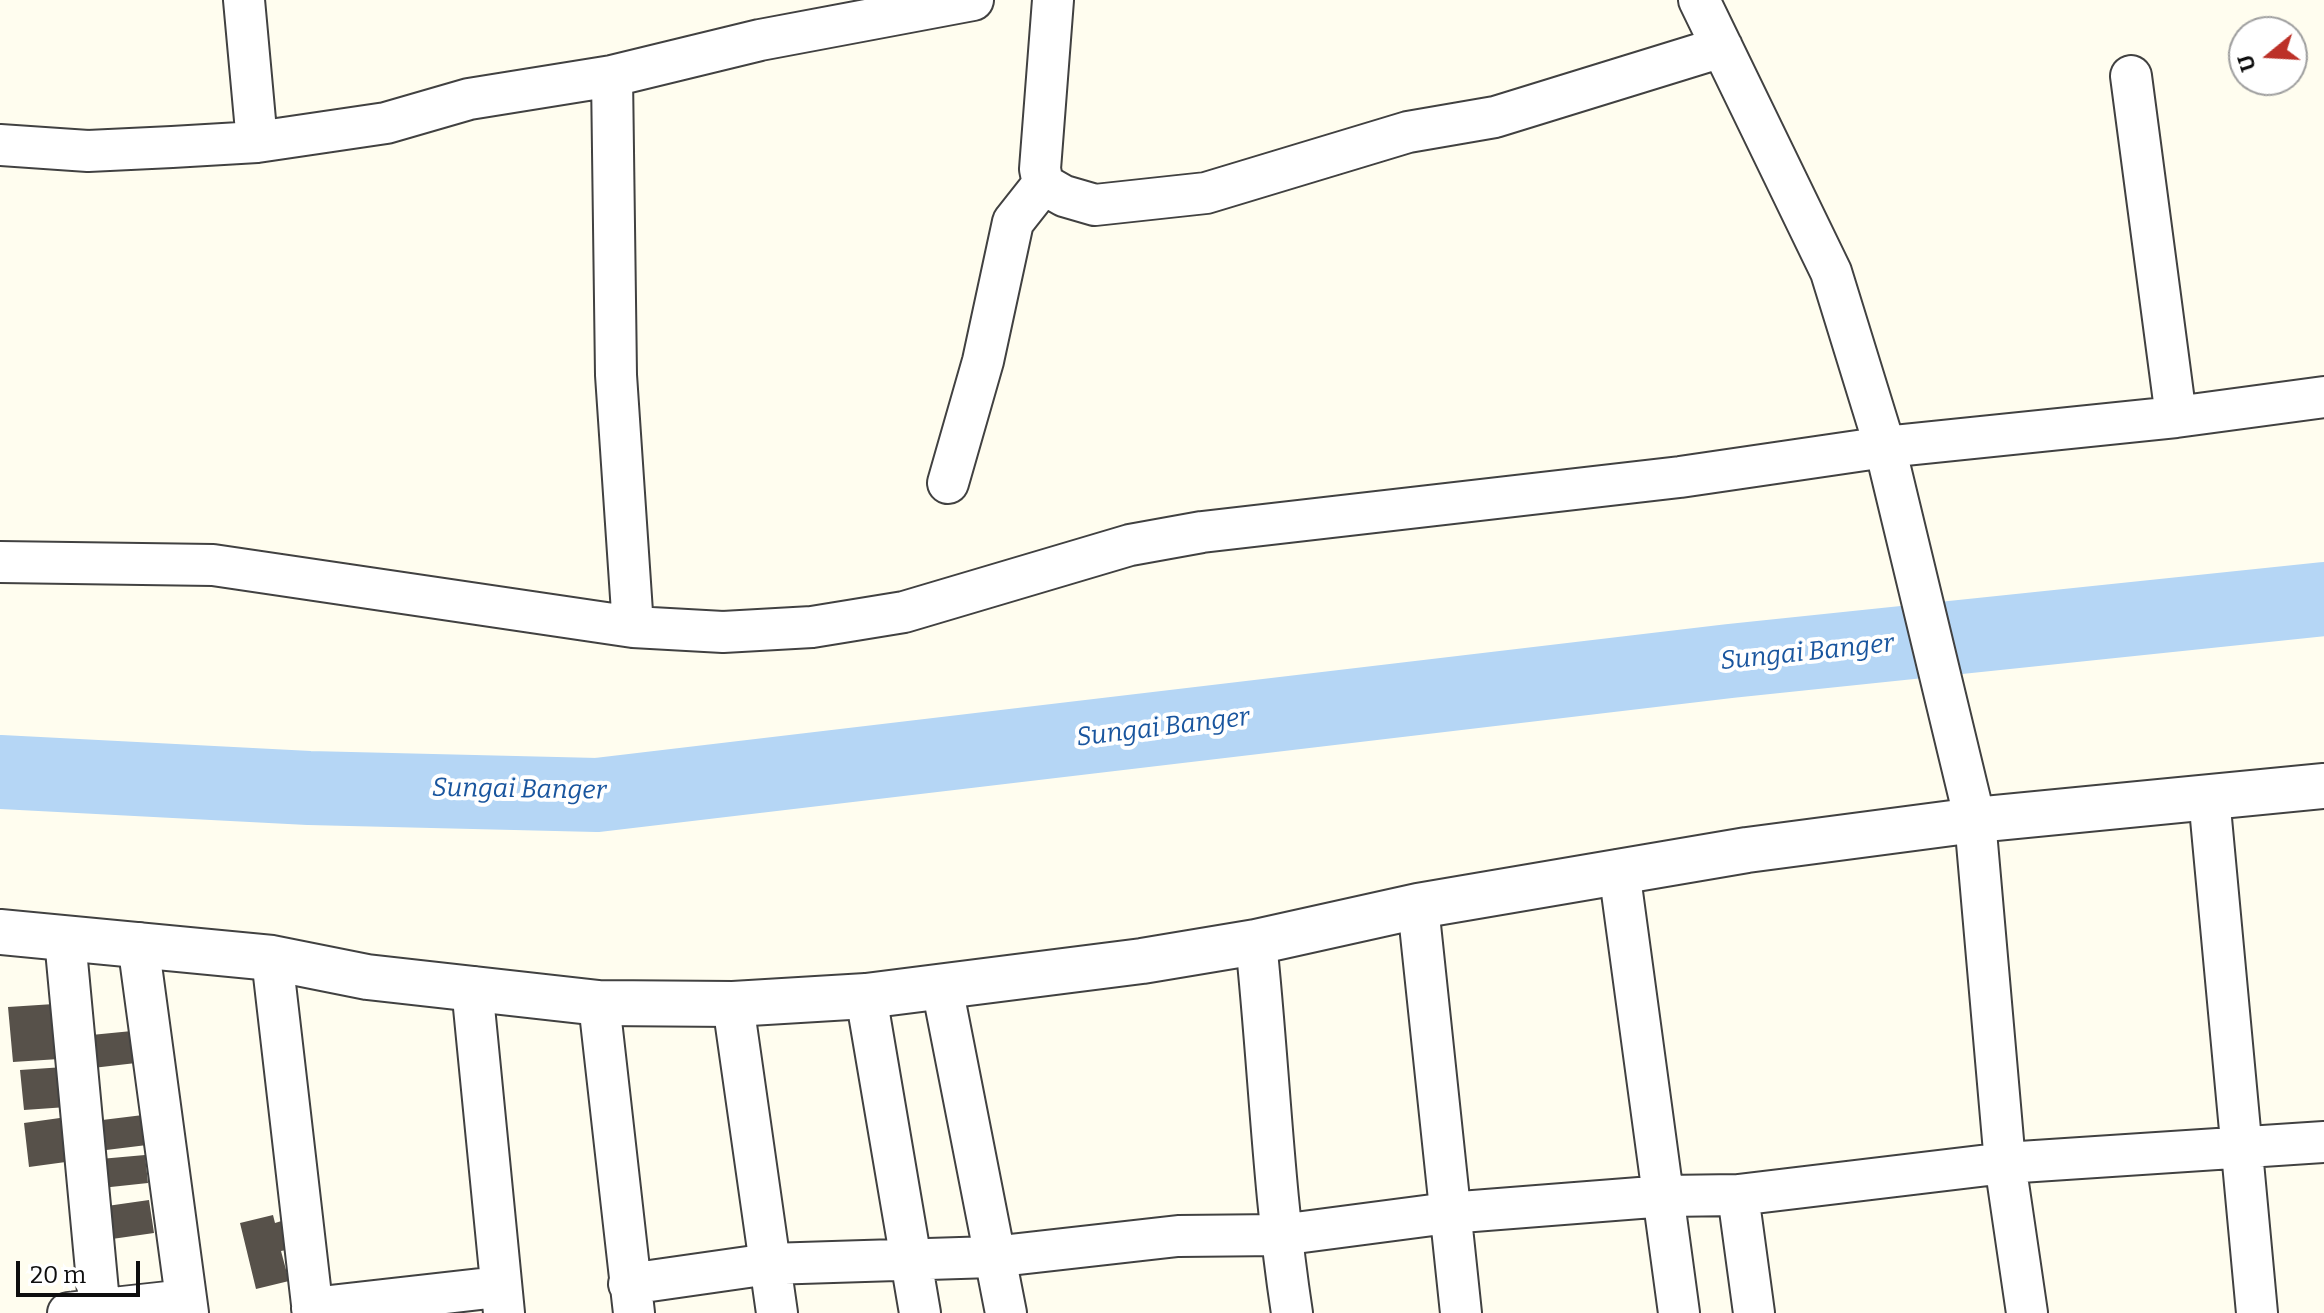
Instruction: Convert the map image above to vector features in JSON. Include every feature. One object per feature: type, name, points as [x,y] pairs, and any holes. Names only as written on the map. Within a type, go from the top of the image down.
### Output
[{"type":"street","points":[[244,0],[257,142]]},
{"type":"street","points":[[0,145],[88,151],[257,142],[386,123],[469,99],[612,76],[831,13],[973,0]]},
{"type":"street","points":[[1053,0],[1040,169],[1043,184],[1064,196],[1095,205],[1206,193],[1408,132],[1495,117],[1722,47]]},
{"type":"street","points":[[1699,0],[1831,272],[1887,456],[1971,806],[2005,1163],[2027,1313]]},
{"type":"street","points":[[612,76],[616,375],[633,627]]},
{"type":"street","points":[[2131,76],[2176,417]]},
{"type":"street","points":[[948,483],[983,361],[1013,222],[1043,184]]},
{"type":"street","points":[[0,562],[213,565],[633,627],[723,632],[812,627],[904,612],[1130,545],[1187,535],[1887,456],[2324,397]]},
{"type":"street","points":[[0,932],[272,958],[367,977],[599,1003],[733,1004],[866,996],[1256,942],[1418,906],[1971,806],[2209,797],[2324,786]]},
{"type":"street","points":[[2209,797],[2244,1145],[2257,1313]]},
{"type":"street","points":[[1619,870],[1679,1313]]},
{"type":"street","points":[[1418,906],[1448,1213],[1461,1313]]},
{"type":"street","points":[[65,939],[89,1312],[187,1306],[138,943]]},
{"type":"street","points":[[1256,942],[1271,1084],[1280,1235],[1292,1313]]},
{"type":"street","points":[[272,958],[312,1310],[501,1300],[472,987]]},
{"type":"street","points":[[942,987],[992,1257],[1006,1313]]},
{"type":"street","points":[[866,996],[920,1313]]},
{"type":"street","points":[[599,1003],[631,1299],[769,1264],[992,1257],[1178,1236],[1280,1235],[1448,1213],[1665,1196],[1738,1195],[2005,1163],[2324,1142]]},
{"type":"street","points":[[733,1004],[777,1313]]},
{"type":"street","points":[[1738,1195],[1754,1313]]},
{"type":"building","points":[[54,1004],[59,1059],[13,1062],[8,1007]]},
{"type":"building","points":[[132,1031],[136,1063],[84,1069],[81,1036]]},
{"type":"building","points":[[64,1067],[67,1107],[24,1110],[20,1070]]},
{"type":"building","points":[[143,1115],[147,1145],[90,1152],[86,1122]]},
{"type":"building","points":[[67,1117],[73,1161],[29,1167],[24,1123]]},
{"type":"building","points":[[145,1155],[148,1183],[92,1189],[89,1160]]},
{"type":"building","points":[[149,1200],[154,1233],[105,1240],[100,1207]]},
{"type":"building","points":[[273,1215],[275,1223],[288,1219],[296,1248],[281,1251],[289,1281],[256,1289],[240,1223]]},
{"type":"waterway","name":"Sungai Banger","points":[[0,772],[309,788],[597,795],[1730,661],[2324,599]]}]
